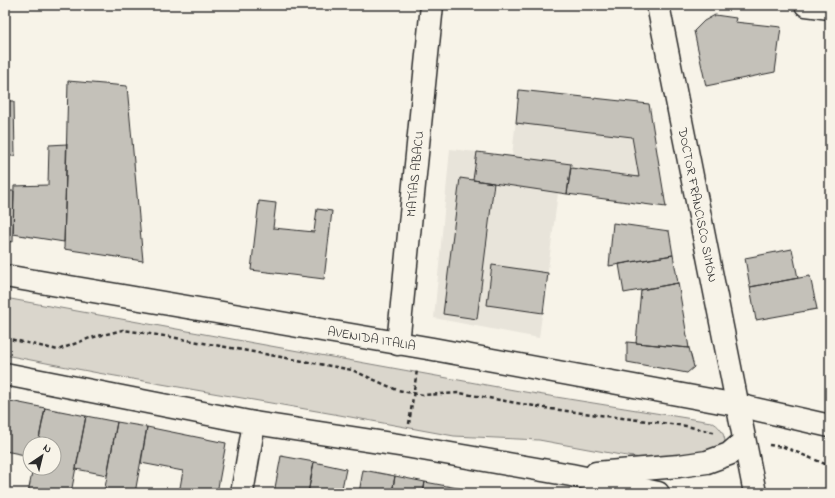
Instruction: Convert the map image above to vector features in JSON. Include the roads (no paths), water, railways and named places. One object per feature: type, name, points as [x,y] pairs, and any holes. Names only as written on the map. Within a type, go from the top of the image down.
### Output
[{"type":"main road","name":"MATÍAS ABACU","points":[[398,344],[432,5]]},
{"type":"main road","name":"DOCTOR FRANCISCO SIMÓN","points":[[658,5],[737,405]]},
{"type":"main road","name":"AVENIDA ITALIA","points":[[5,276],[398,344],[737,405],[830,426]]},
{"type":"main road","points":[[5,374],[254,423],[405,446],[571,475],[658,493]]},
{"type":"main road","points":[[737,405],[755,493]]},
{"type":"main road","points":[[242,493],[254,423]]},
{"type":"main road","points":[[571,475],[679,466],[707,462],[729,454],[744,441]]}]
